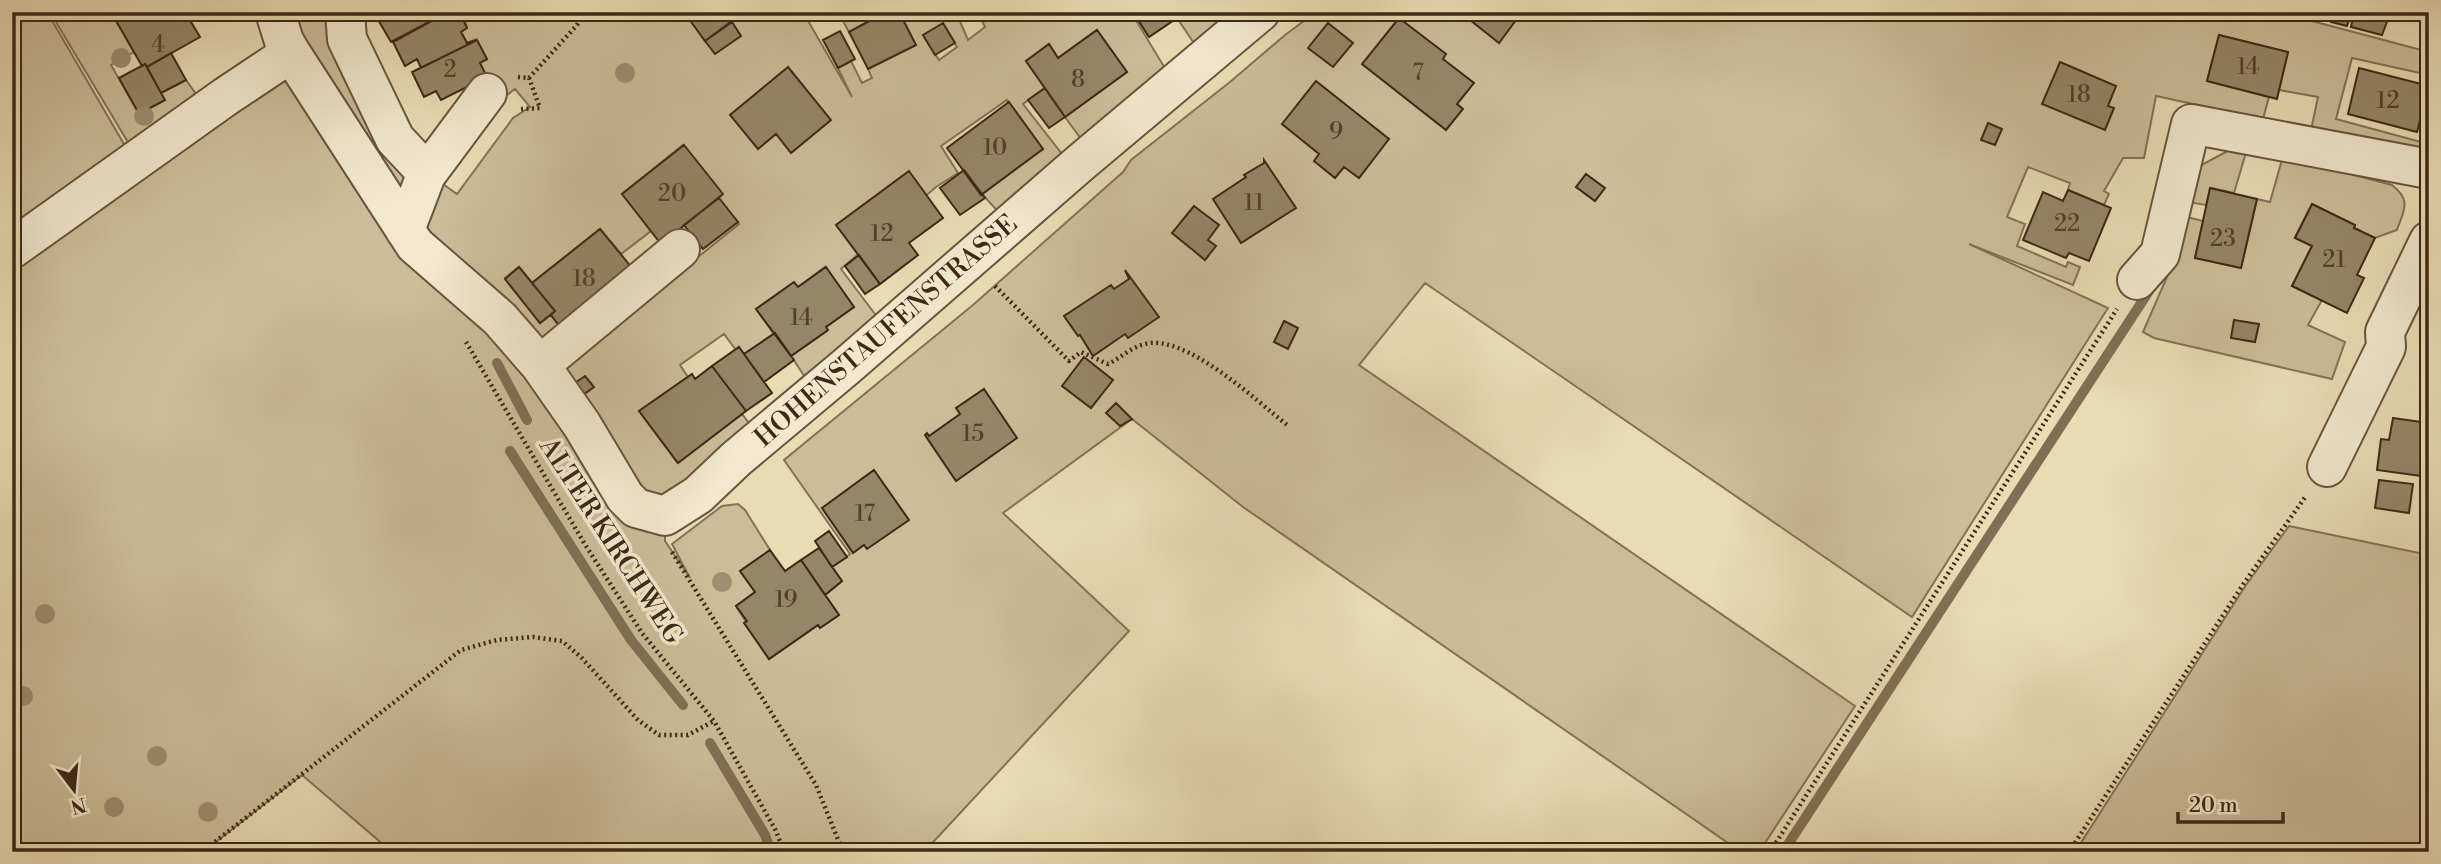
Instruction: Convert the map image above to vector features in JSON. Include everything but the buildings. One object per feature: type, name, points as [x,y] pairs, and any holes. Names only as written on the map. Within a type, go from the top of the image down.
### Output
[{"type":"street","points":[[275,12],[284,41],[291,53],[415,245],[500,319],[540,365],[582,425],[625,497],[636,508],[665,516]]},
{"type":"street","points":[[345,12],[347,39],[355,59],[396,139],[423,166],[426,175]]},
{"type":"street","name":"HOHENSTAUFENSTRASSE","points":[[665,516],[698,495],[736,459],[1079,164],[1260,12]]},
{"type":"street","points":[[12,250],[225,97],[291,53]]},
{"type":"street","points":[[405,230],[426,175],[499,105]]},
{"type":"street","points":[[2149,267],[2190,124],[2429,169]]},
{"type":"street","points":[[2327,467],[2386,348],[2385,332],[2429,241]]},
{"type":"street","points":[[540,365],[680,249]]},
{"type":"path","points":[[499,105],[520,109],[540,108],[529,78],[577,25],[584,12]]},
{"type":"path","points":[[1770,852],[2149,267]]},
{"type":"path","points":[[990,281],[1069,361],[1081,352],[1108,364],[1147,343],[1167,345],[1200,356],[1287,425]]},
{"type":"path","name":"ALTER KIRCHWEG","points":[[465,341],[584,543],[642,633],[714,721],[776,831],[784,852]]},
{"type":"path","points":[[2068,852],[2244,583],[2327,467]]},
{"type":"path","points":[[665,516],[665,541],[816,786],[843,852]]},
{"type":"path","points":[[202,852],[461,650],[497,640],[533,637],[562,641],[581,657],[638,720],[659,735],[688,736],[714,721]]},
{"type":"shaded area","points":[[12,12],[47,12],[128,151],[12,234]]},
{"type":"shaded area","points":[[50,12],[111,12],[134,52],[111,65],[139,114],[164,100],[161,93],[186,80],[201,101],[132,149]]},
{"type":"shaded area","points":[[290,12],[329,12],[407,172],[403,195],[301,51]]},
{"type":"shaded area","points":[[460,12],[803,12],[852,97],[838,68],[851,61],[862,83],[872,78],[868,69],[916,45],[899,12],[956,12],[968,40],[985,27],[978,12],[1131,12],[1166,70],[1084,143],[1065,117],[1127,72],[1097,30],[1058,58],[1049,44],[1026,61],[1045,88],[1023,104],[1065,158],[1002,216],[982,194],[1043,149],[1007,100],[941,146],[958,173],[936,187],[841,269],[878,318],[807,380],[791,356],[827,331],[826,327],[854,307],[825,267],[798,287],[794,282],[756,309],[774,334],[744,354],[739,347],[736,350],[724,334],[680,365],[688,377],[639,411],[677,462],[742,414],[752,427],[666,498],[645,501],[555,372],[739,224],[719,198],[722,194],[683,145],[622,194],[651,231],[621,254],[600,229],[532,283],[519,267],[505,278],[540,323],[551,315],[564,332],[541,349],[423,237],[440,182],[457,194],[513,118],[530,107],[515,89],[498,102],[480,63],[487,59],[476,39],[467,43],[461,32],[467,27]],"holes":[[[943,24],[957,47],[939,60],[923,35]]]},
{"type":"shaded area","points":[[838,12],[886,12],[849,32]]},
{"type":"shaded area","points":[[1186,12],[1234,12],[1196,46],[1177,18]]},
{"type":"shaded area","points":[[1316,12],[2314,12],[2312,21],[2429,52],[2429,75],[2352,58],[2336,119],[2421,142],[2418,156],[2311,130],[2318,97],[2279,90],[2288,52],[2219,35],[2207,81],[2269,97],[2263,119],[2156,96],[2144,158],[2123,158],[2104,191],[2109,194],[2104,205],[2068,190],[2070,183],[2028,167],[2007,217],[2025,224],[2017,246],[2066,267],[2068,262],[2080,267],[2073,285],[1969,244],[2108,308],[1912,617],[1425,283],[1359,365],[1855,706],[1759,852],[1741,852],[1243,507],[1132,419],[1003,513],[1129,631],[924,852],[392,852],[302,775],[203,852],[22,852],[12,839],[12,264],[294,67],[386,200],[665,516],[665,541],[690,578],[672,544],[722,506],[738,504],[745,510],[770,550],[740,571],[755,592],[736,606],[769,659],[818,625],[821,627],[839,615],[825,595],[842,581],[832,567],[850,554],[784,460],[973,305],[1123,172],[1131,160]]},
{"type":"shaded area","points":[[2235,147],[2247,149],[2234,193],[2211,188],[2206,205],[2187,202],[2194,169]]},
{"type":"shaded area","points":[[2283,156],[2392,185],[2404,201],[2404,211],[2397,230],[2375,238],[2312,204],[2295,237],[2312,246],[2292,286],[2322,300],[2308,325],[2345,342],[2332,379],[2154,338],[2143,332],[2173,263],[2183,216],[2203,221],[2195,258],[2241,268],[2257,199],[2270,202]]},
{"type":"shaded area","points":[[2289,526],[2429,555],[2429,852],[2075,852],[2246,585]]},
{"type":"waterway","points":[[1783,852],[2149,291]]},
{"type":"waterway","points":[[497,363],[527,420]]},
{"type":"waterway","points":[[510,451],[631,640],[683,705]]},
{"type":"waterway","points":[[710,743],[765,835],[771,852]]}]
